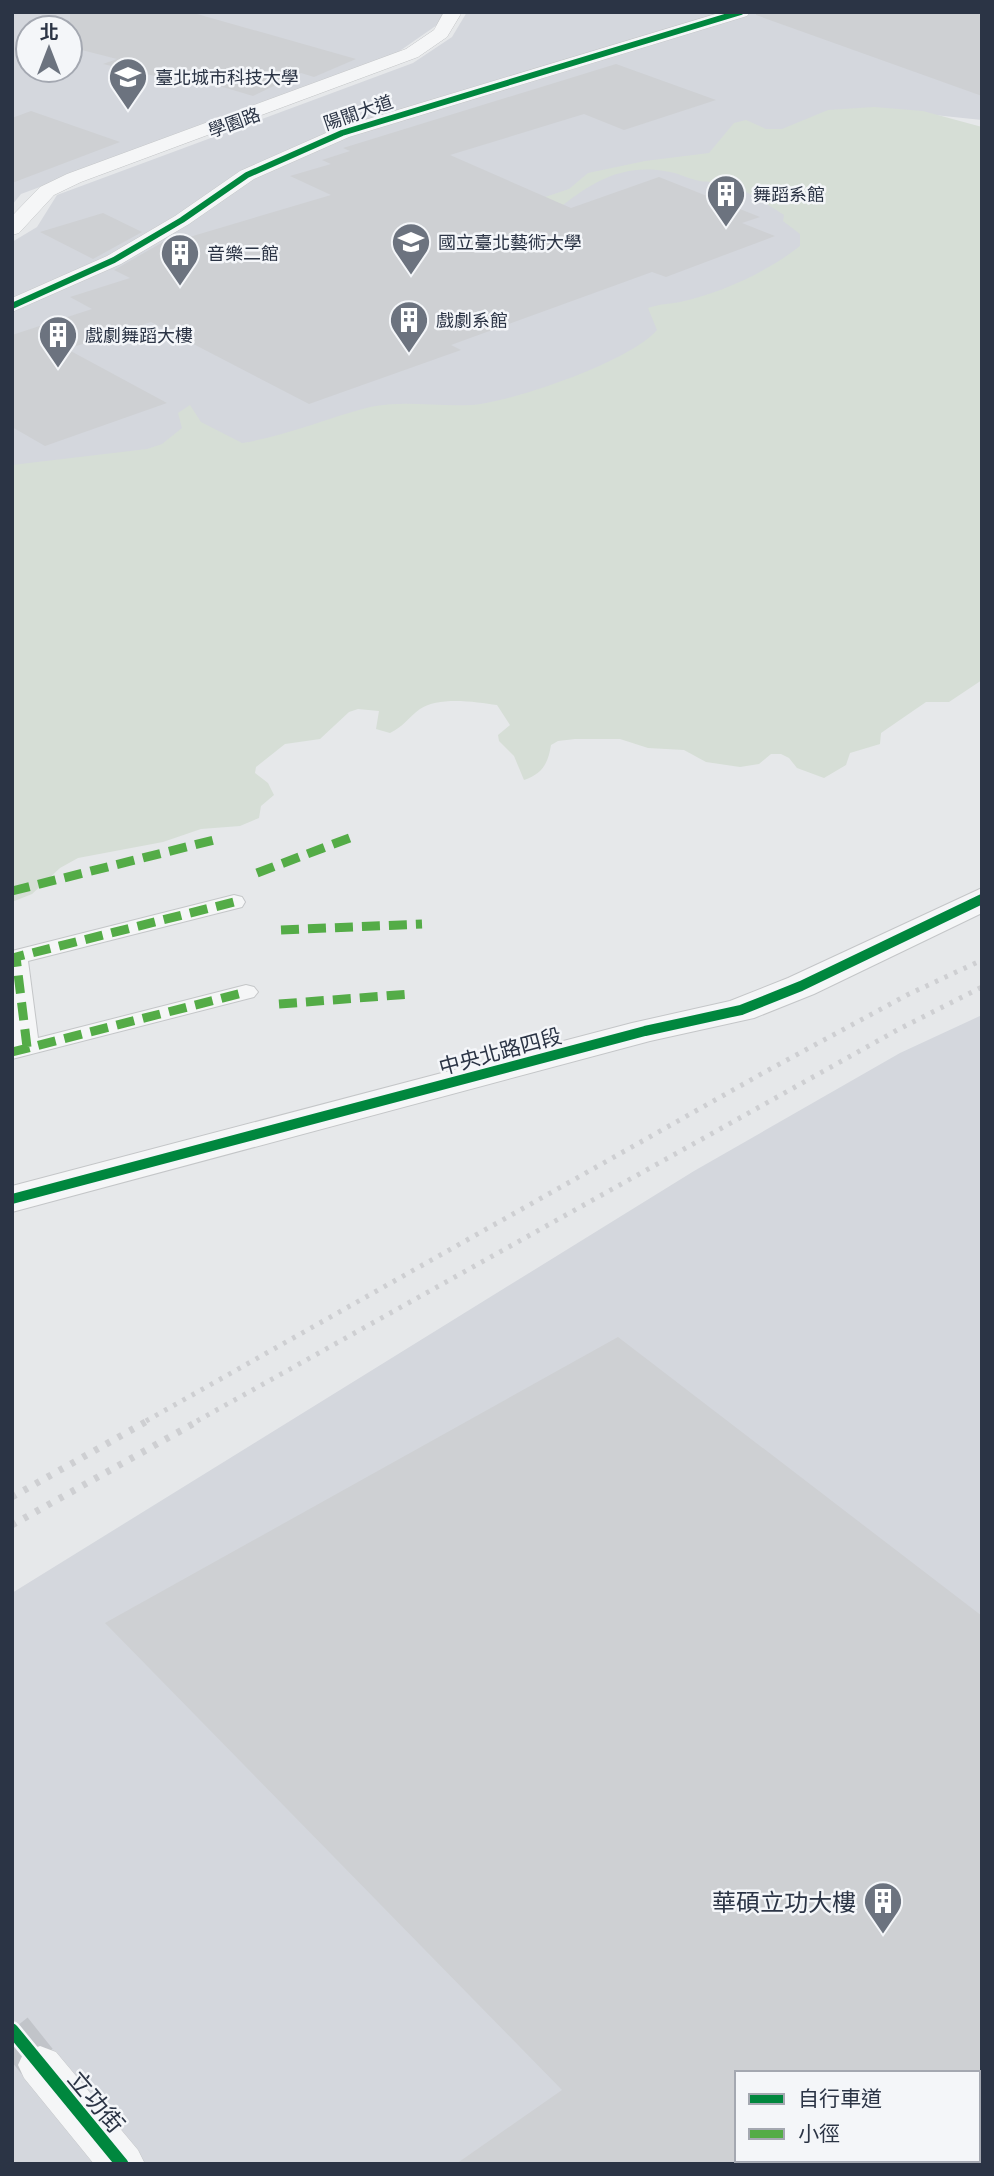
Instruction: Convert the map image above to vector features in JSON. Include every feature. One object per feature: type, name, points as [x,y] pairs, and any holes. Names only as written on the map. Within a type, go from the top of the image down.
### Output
[{"type":"street","name":"學園路","points":[[12,229],[33,203],[47,191],[74,178],[391,64],[441,33],[453,12]]},
{"type":"street","name":"陽關大道","points":[[12,306],[114,260],[183,220],[247,175],[342,133],[741,12]]},
{"type":"street","name":"中央北路四段","points":[[12,1199],[214,1143],[645,1031],[741,1010],[801,986],[982,899]]},
{"type":"street","points":[[234,902],[16,957],[19,1049],[246,992]]},
{"type":"street","name":"立功街","points":[[40,2065],[122,2164]]},
{"type":"shaded area","name":"臺北城市科技大學","points":[[12,12],[444,12],[437,25],[391,57],[21,194],[12,205]]},
{"type":"shaded area","name":"國立臺北藝術大學","points":[[467,12],[982,12],[982,120],[877,109],[849,233],[584,387],[12,494],[12,242],[37,227],[57,195],[413,63],[452,37]]},
{"type":"shaded area","points":[[874,107],[923,111],[982,127],[982,680],[949,702],[926,702],[881,733],[880,744],[850,753],[846,765],[824,778],[797,768],[789,758],[781,754],[771,754],[759,764],[740,767],[706,762],[684,750],[648,748],[620,739],[575,739],[558,741],[551,745],[543,767],[524,780],[514,756],[499,741],[498,735],[510,725],[497,705],[437,702],[420,709],[390,733],[376,729],[379,711],[358,709],[349,712],[320,739],[285,744],[256,767],[255,773],[268,783],[274,795],[261,806],[259,818],[240,826],[201,829],[163,842],[78,858],[60,868],[32,894],[12,902],[12,465],[147,449],[162,444],[182,428],[178,413],[190,405],[201,422],[242,443],[382,405],[471,405],[490,402],[541,388],[598,367],[643,342],[657,330],[648,308],[696,298],[743,280],[800,246],[800,234],[783,221],[784,215],[742,190],[724,183],[700,181],[669,172],[633,170],[619,173],[593,184],[557,210],[539,199],[569,189],[588,173],[645,161],[709,153],[734,123],[746,120],[766,129],[782,129],[828,110]]},
{"type":"shaded area","points":[[982,1015],[982,2164],[12,2164],[12,1593],[694,1171],[900,1053]]},
{"type":"building","points":[[190,12],[356,59],[314,77],[301,73],[253,96],[169,71],[155,76],[103,64],[117,59],[84,51],[84,14],[70,14]]},
{"type":"building","points":[[756,12],[982,12],[982,96],[756,15]]},
{"type":"building","points":[[616,64],[716,100],[624,130],[584,114],[450,155],[571,208],[659,177],[760,217],[742,223],[775,236],[666,277],[652,272],[451,345],[461,350],[309,404],[151,322],[67,349],[167,403],[45,446],[12,427],[12,335],[92,309],[70,297],[130,278],[114,270],[163,242],[166,244],[331,195],[290,176],[331,164],[322,160],[350,151],[343,148]]},
{"type":"building","points":[[31,111],[120,142],[12,183],[12,118]]},
{"type":"building","points":[[103,213],[142,232],[93,259],[40,232]]},
{"type":"building","points":[[618,1337],[982,1616],[982,2073],[735,2071],[737,2164],[456,2164],[562,2090],[105,1623]]},
{"type":"tunnel","points":[[12,2030],[40,2065]]},
{"type":"railway","points":[[146,1421],[763,1073],[907,995],[982,960]]},
{"type":"railway","points":[[197,1421],[899,1029],[982,987]]},
{"type":"railway","points":[[12,1497],[149,1420]]},
{"type":"railway","points":[[12,1525],[200,1420]]},
{"type":"marked path","points":[[257,873],[352,837]]},
{"type":"marked path","points":[[12,891],[214,840]]},
{"type":"marked path","points":[[27,1047],[16,957],[234,902]]},
{"type":"marked path","points":[[281,930],[422,924]]},
{"type":"marked path","points":[[12,1052],[246,992]]},
{"type":"marked path","points":[[279,1004],[411,994]]},
{"type":"cycle path","points":[[12,306],[114,260],[182,220],[247,175],[342,133],[741,12]]},
{"type":"cycle path","points":[[12,1199],[645,1031],[741,1010],[801,986],[982,899]]},
{"type":"cycle path","points":[[12,2030],[122,2164]]},
{"type":"place","name":"臺北城市科技大學","points":[[128,111]]},
{"type":"place","name":"舞蹈系館","points":[[726,228]]},
{"type":"place","name":"國立臺北藝術大學","points":[[411,276]]},
{"type":"place","name":"音樂二館","points":[[180,287]]},
{"type":"place","name":"戲劇系館","points":[[409,354]]},
{"type":"place","name":"戲劇舞蹈大樓","points":[[58,369]]},
{"type":"place","name":"華碩立功大樓","points":[[883,1935]]}]
